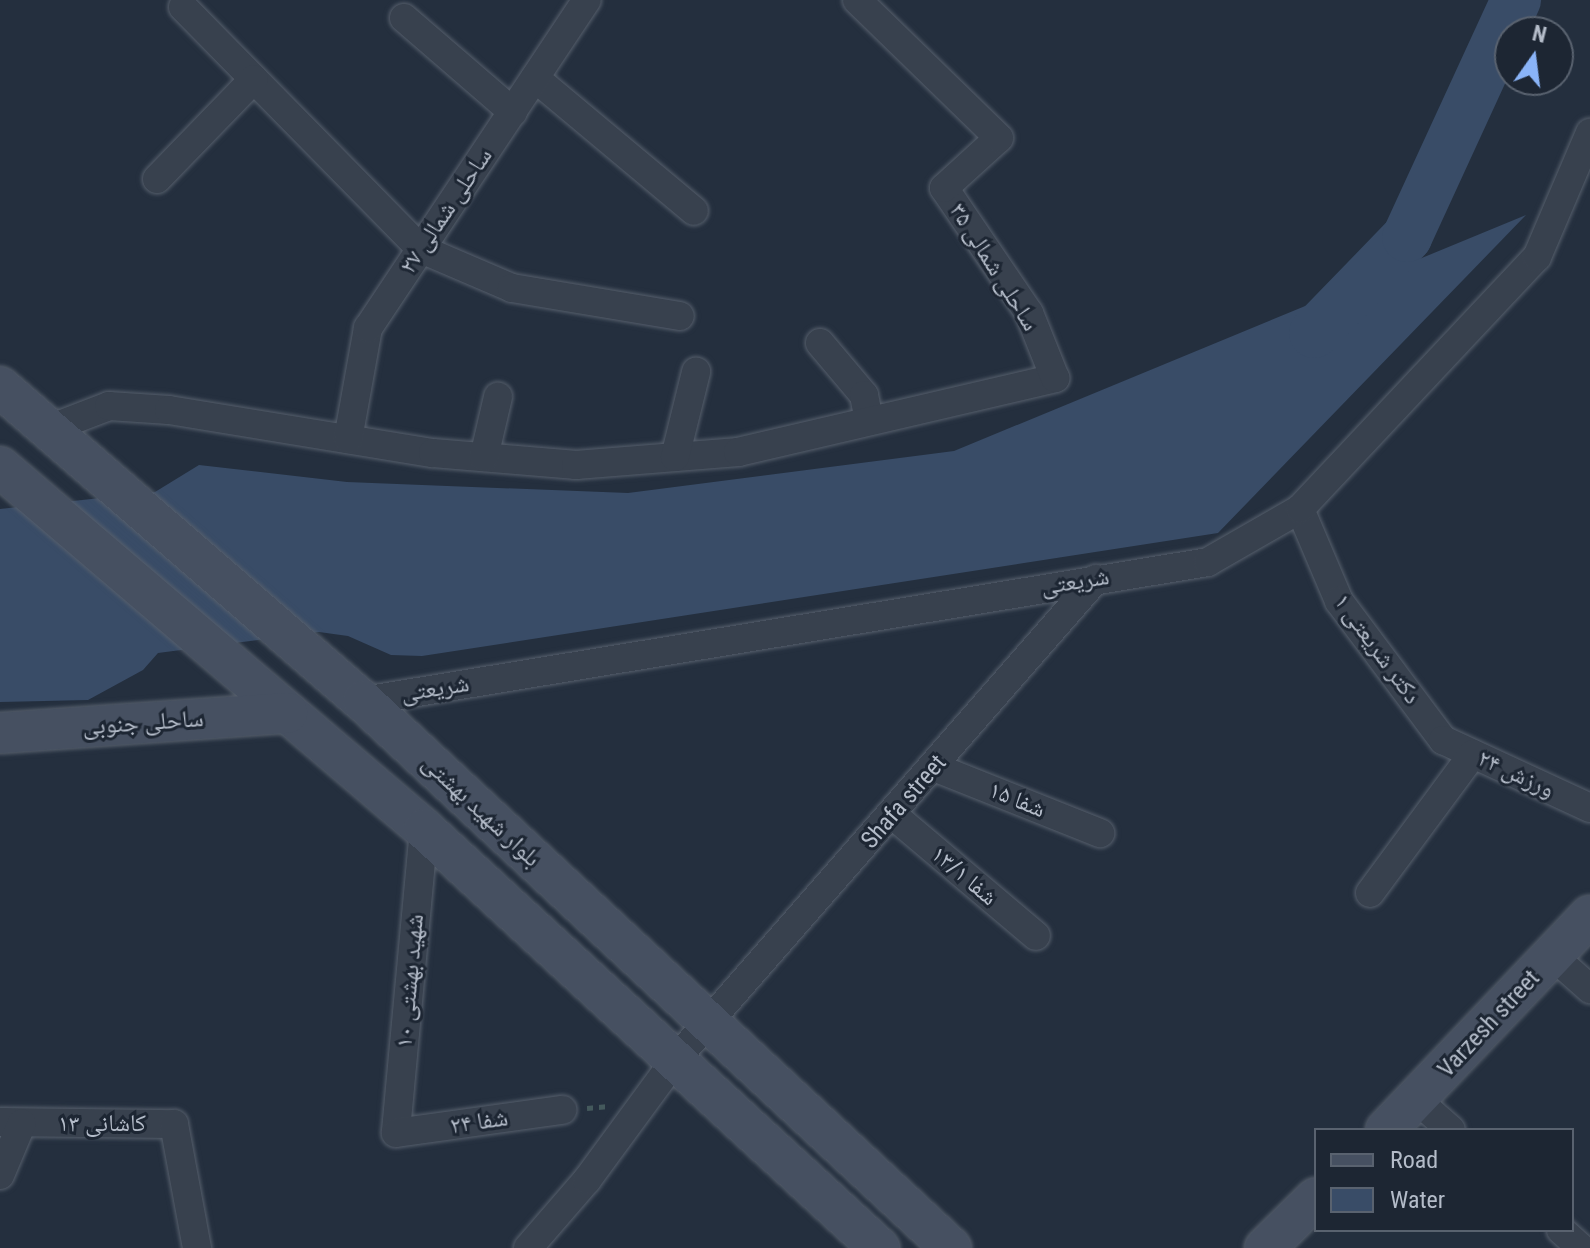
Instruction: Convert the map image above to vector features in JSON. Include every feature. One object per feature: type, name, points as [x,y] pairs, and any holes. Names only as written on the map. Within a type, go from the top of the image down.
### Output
[{"type":"main road","name":"بلوار شهید بهشتی","points":[[0,387],[363,701],[951,1248]]},
{"type":"main road","points":[[11,477],[424,829],[879,1248]]},
{"type":"main road","name":"ساحلی جنوبی","points":[[0,733],[287,713]]},
{"type":"main road","name":"Varzesh street","points":[[1388,1128],[1590,916]]},
{"type":"main road","points":[[1269,1247],[1314,1200]]},
{"type":"street","name":"ساحلی شمالی ۲۷","points":[[348,439],[368,328],[587,0]]},
{"type":"street","name":"ساحلی شمالی ۳۵","points":[[857,0],[999,138],[944,188],[1029,313],[1055,378],[869,421]]},
{"type":"street","points":[[183,7],[421,249],[512,288],[680,316]]},
{"type":"street","points":[[404,18],[513,112]]},
{"type":"street","points":[[535,78],[694,211]]},
{"type":"street","points":[[157,179],[254,79]]},
{"type":"street","name":"شریعتی","points":[[363,701],[1208,562],[1300,509],[1537,257],[1590,133]]},
{"type":"street","points":[[49,429],[109,406],[169,410],[484,457],[576,465],[738,452],[869,421],[864,395],[820,343]]},
{"type":"street","points":[[675,457],[696,372]]},
{"type":"street","points":[[484,457],[498,397]]},
{"type":"street","name":"دکتر شریعتی ۱","points":[[1300,509],[1339,601],[1443,740]]},
{"type":"street","name":"Shafa street","points":[[676,1059],[893,815],[1096,579]]},
{"type":"street","name":"ورزش ۲۴","points":[[1443,740],[1590,808]]},
{"type":"street","points":[[1370,893],[1473,754]]},
{"type":"street","name":"شفا ۱۵","points":[[934,767],[1100,833]]},
{"type":"street","name":"شفا ۱۳/۱","points":[[893,815],[1036,936]]},
{"type":"street","name":"شهید بهشتی ۱۰","points":[[396,1133],[424,829]]},
{"type":"street","points":[[1553,956],[1590,989]]},
{"type":"street","points":[[528,1248],[587,1180],[639,1104],[676,1059]]},
{"type":"street","points":[[1417,1100],[1449,1128]]},
{"type":"street","name":"شفا ۲۴","points":[[396,1133],[562,1110]]},
{"type":"street","points":[[0,1175],[11,1123]]},
{"type":"street","name":"کاشانی ۱۳","points":[[11,1123],[174,1124],[197,1248]]},
{"type":"street","points":[[1563,1232],[1581,1248]]},
{"type":"path","points":[[562,1110],[639,1104]]},
{"type":"water","points":[[1526,215],[1218,533],[422,656],[391,655],[348,636],[319,632],[158,653],[143,670],[88,700],[0,702],[0,509],[155,492],[199,465],[347,482],[628,493],[954,451]]},
{"type":"waterway","points":[[1314,333],[1407,237],[1516,0]]}]
